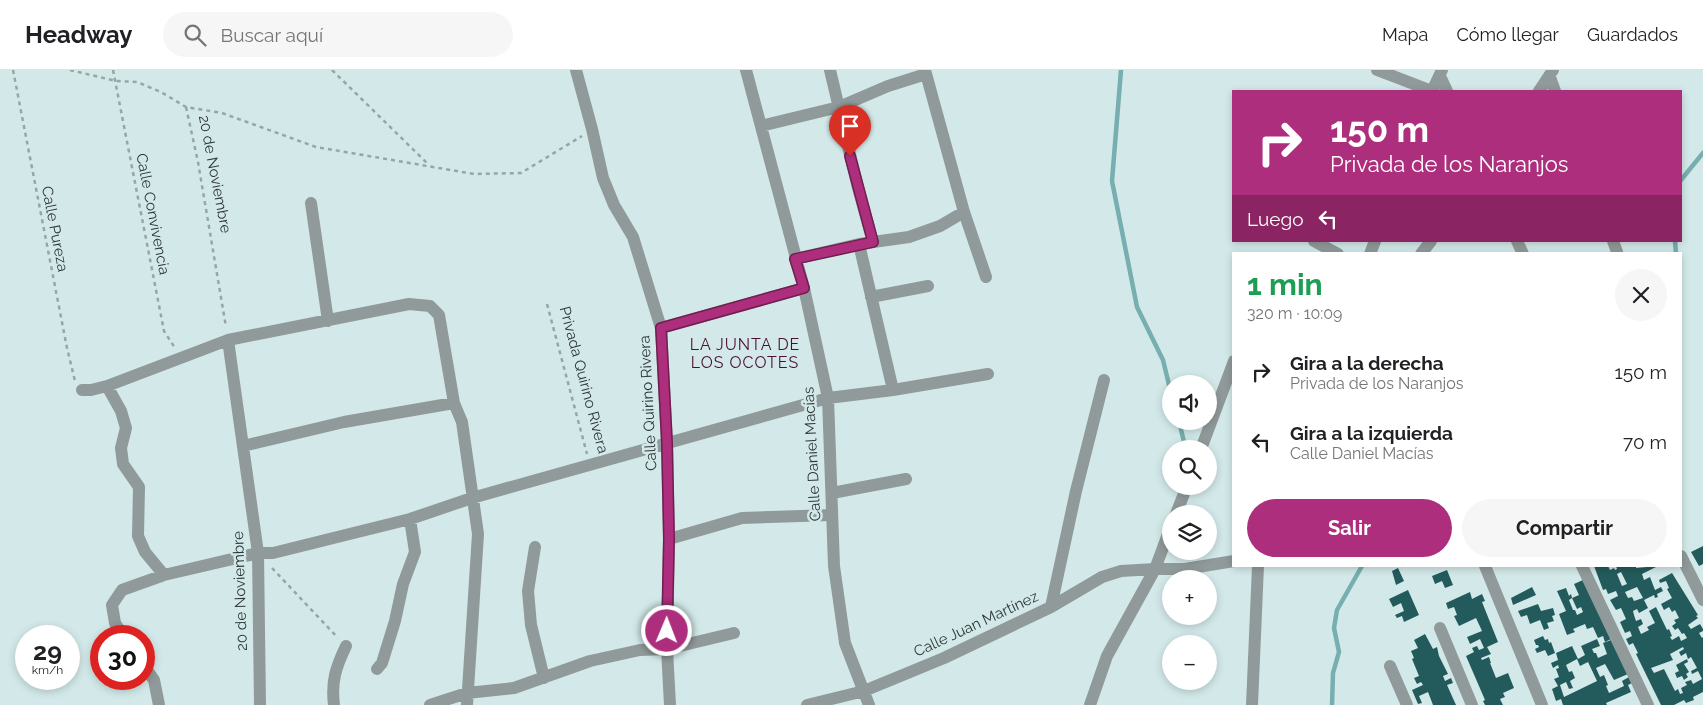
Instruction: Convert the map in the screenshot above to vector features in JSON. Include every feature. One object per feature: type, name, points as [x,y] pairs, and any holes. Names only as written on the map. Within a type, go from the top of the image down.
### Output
[{"type":"street","name":"Calle Quirino Rivera","points":[[576,70],[603,178],[614,205],[633,237],[661,328],[667,443],[669,539],[667,649],[670,705]]},
{"type":"street","name":"Calle Daniel Macías","points":[[746,70],[804,288],[828,398],[834,566],[845,643],[869,705]]},
{"type":"street","points":[[830,70],[873,242]]},
{"type":"street","points":[[1377,70],[1429,90]]},
{"type":"street","points":[[761,126],[839,107],[926,72],[964,212],[986,277]]},
{"type":"street","points":[[1432,90],[1441,73]]},
{"type":"street","points":[[1441,73],[1447,90]]},
{"type":"street","points":[[1540,90],[1552,74]]},
{"type":"street","points":[[1552,74],[1555,90]]},
{"type":"street","points":[[310,203],[328,321]]},
{"type":"street","points":[[795,259],[860,244],[909,237],[940,226],[964,212]]},
{"type":"street","points":[[1316,242],[1334,252]]},
{"type":"street","points":[[1423,252],[1430,242]]},
{"type":"street","points":[[860,244],[893,390]]},
{"type":"street","points":[[871,297],[928,286]]},
{"type":"street","points":[[661,328],[804,288]]},
{"type":"street","points":[[82,390],[107,386],[228,340],[409,304],[430,306],[439,315],[454,403],[462,422],[478,534],[467,699]]},
{"type":"street","name":"20 de Noviembre","points":[[228,340],[258,553],[260,705]]},
{"type":"street","points":[[1204,440],[1232,366]]},
{"type":"street","points":[[116,625],[112,606],[122,590],[164,575],[258,553],[273,553],[410,520],[472,498],[828,398],[893,390],[988,374]]},
{"type":"street","points":[[1051,607],[1076,491],[1104,380]]},
{"type":"street","points":[[107,386],[121,411],[126,428],[122,448],[123,464],[138,487],[138,536],[145,552],[164,575]]},
{"type":"street","points":[[243,446],[344,422],[454,403]]},
{"type":"street","points":[[832,493],[906,479]]},
{"type":"street","points":[[669,539],[742,518],[832,515]]},
{"type":"street","points":[[377,669],[382,663],[415,552],[410,520]]},
{"type":"street","points":[[535,547],[528,590],[530,625],[544,678]]},
{"type":"street","points":[[1090,705],[1107,656],[1155,568],[1162,550]]},
{"type":"street","points":[[1682,558],[1703,600]]},
{"type":"street","name":"Calle Juan Martínez","points":[[807,705],[864,691],[944,658],[1051,607],[1102,577],[1121,571],[1155,568],[1185,569],[1232,561]]},
{"type":"street","points":[[1252,705],[1258,567]]},
{"type":"street","points":[[1485,567],[1542,705]]},
{"type":"street","points":[[1582,567],[1648,705]]},
{"type":"street","points":[[1440,628],[1472,705]]},
{"type":"street","points":[[430,705],[514,688],[590,661],[640,650],[667,649],[734,633]]},
{"type":"street","points":[[334,705],[332,689],[336,666],[346,646]]},
{"type":"street","points":[[1390,666],[1407,705]]},
{"type":"street","points":[[155,685],[159,705]]},
{"type":"path","name":"Calle Pureza","points":[[13,70],[67,348],[74,380],[82,390]]},
{"type":"path","name":"20 de Noviembre","points":[[70,70],[116,81],[137,82],[161,92],[186,107],[198,162],[228,340]]},
{"type":"path","name":"Calle Convivencia","points":[[113,70],[164,331],[181,358]]},
{"type":"path","points":[[332,70],[430,167]]},
{"type":"path","points":[[186,107],[222,113],[316,146],[474,174],[521,173],[592,129]]},
{"type":"path","name":"Privada Quirino Rivera","points":[[547,304],[590,465]]},
{"type":"path","points":[[258,553],[346,646]]},
{"type":"building","points":[[1703,546],[1703,564],[1699,566],[1691,552]]},
{"type":"building","points":[[1594,567],[1608,567],[1610,570],[1614,568],[1615,570],[1616,567],[1656,567],[1642,574],[1644,580],[1650,577],[1655,590],[1661,587],[1663,591],[1657,594],[1658,597],[1655,598],[1654,595],[1644,600],[1648,608],[1639,613],[1637,609],[1633,611],[1636,621],[1641,619],[1643,624],[1638,627],[1641,634],[1649,630],[1647,627],[1655,623],[1649,611],[1656,607],[1667,630],[1669,629],[1672,640],[1679,636],[1681,641],[1687,638],[1678,628],[1675,630],[1672,626],[1676,623],[1674,620],[1679,618],[1675,610],[1672,612],[1669,607],[1664,610],[1661,604],[1672,598],[1667,589],[1669,588],[1666,581],[1660,583],[1659,580],[1672,573],[1698,615],[1696,616],[1698,618],[1688,625],[1691,629],[1700,624],[1703,629],[1699,633],[1703,637],[1703,692],[1693,697],[1694,700],[1686,703],[1684,700],[1674,705],[1661,705],[1636,654],[1638,653],[1633,643],[1629,645],[1626,639],[1632,636],[1630,631],[1625,633],[1620,622],[1626,619],[1621,608],[1616,610],[1610,600],[1618,596],[1616,591],[1608,594],[1606,589],[1603,590]],"holes":[[[1621,572],[1627,584],[1622,586],[1617,574]],[[1637,587],[1643,598],[1634,601],[1632,597],[1628,598],[1625,592]],[[1683,647],[1684,649],[1679,652],[1681,656],[1686,653],[1688,659],[1691,657],[1697,668],[1691,671],[1692,674],[1698,671],[1702,679],[1693,684],[1691,680],[1685,682],[1687,685],[1681,688],[1683,693],[1680,694],[1678,689],[1675,691],[1664,669],[1654,673],[1651,668],[1673,660],[1670,654]]]},
{"type":"building","points":[[1398,568],[1404,581],[1396,585],[1392,571]]},
{"type":"building","points":[[1447,570],[1453,585],[1445,588],[1442,581],[1435,584],[1432,576]]},
{"type":"building","points":[[1583,580],[1611,639],[1605,642],[1603,636],[1598,638],[1593,627],[1587,629],[1585,624],[1573,629],[1575,632],[1567,635],[1559,614],[1566,611],[1557,591],[1566,588],[1569,596],[1571,594],[1572,598],[1579,595],[1574,584]],"holes":[[[1572,598],[1577,609],[1581,607],[1583,612],[1577,615],[1575,610],[1573,610],[1569,600]]]},
{"type":"building","points":[[1532,587],[1536,595],[1513,605],[1511,598]]},
{"type":"building","points":[[1408,590],[1419,615],[1404,622],[1402,616],[1397,618],[1395,615],[1404,611],[1401,603],[1393,607],[1389,599]]},
{"type":"building","points":[[1470,592],[1472,599],[1482,594],[1485,601],[1482,602],[1498,642],[1487,647],[1491,654],[1481,658],[1482,660],[1489,657],[1496,678],[1508,673],[1514,688],[1503,693],[1505,697],[1500,699],[1503,705],[1485,705],[1483,701],[1485,700],[1466,656],[1474,652],[1472,648],[1477,646],[1479,650],[1484,648],[1480,639],[1470,644],[1467,637],[1482,631],[1476,618],[1459,626],[1454,616],[1457,615],[1454,607],[1448,609],[1446,603]]},
{"type":"building","points":[[1538,604],[1541,611],[1553,608],[1555,615],[1552,616],[1554,621],[1547,623],[1549,628],[1544,630],[1540,620],[1530,624],[1527,615],[1521,617],[1518,611]]},
{"type":"building","points":[[1425,634],[1433,649],[1437,647],[1439,656],[1448,674],[1443,676],[1445,681],[1451,678],[1453,683],[1447,685],[1456,705],[1433,705],[1428,692],[1419,696],[1422,703],[1418,704],[1412,690],[1423,685],[1421,682],[1417,684],[1414,678],[1419,676],[1411,651],[1418,648],[1414,640]]},
{"type":"building","points":[[1543,636],[1545,640],[1548,639],[1549,643],[1551,642],[1555,653],[1548,656],[1545,650],[1537,653],[1535,649],[1539,647],[1534,640]]},
{"type":"building","points":[[1597,639],[1600,646],[1592,649],[1598,658],[1607,654],[1603,643],[1611,640],[1628,674],[1614,680],[1605,664],[1596,668],[1600,677],[1604,675],[1609,693],[1624,686],[1622,681],[1629,677],[1632,683],[1628,685],[1631,692],[1606,703],[1607,705],[1563,705],[1561,699],[1556,701],[1552,689],[1558,686],[1554,679],[1559,677],[1556,669],[1559,668],[1558,665],[1553,668],[1551,663],[1558,660],[1556,653],[1572,646],[1578,659],[1585,655],[1581,646]],"holes":[[[1577,659],[1580,666],[1588,662],[1597,681],[1564,697],[1560,685],[1566,682],[1569,689],[1573,688],[1570,681],[1575,678],[1572,671],[1569,672],[1566,665]]]},
{"type":"building","points":[[1687,659],[1688,662],[1684,664],[1689,672],[1686,674],[1688,677],[1684,680],[1682,676],[1677,678],[1675,673],[1679,671],[1676,665]]},
{"type":"waterway","points":[[1121,70],[1112,181],[1137,307],[1163,360],[1167,375]]},
{"type":"waterway","points":[[1682,179],[1703,153]]},
{"type":"waterway","points":[[1675,242],[1676,252]]},
{"type":"waterway","points":[[1181,430],[1184,440]]},
{"type":"waterway","points":[[1332,705],[1333,673],[1339,652],[1334,628],[1337,610],[1361,567]]},
{"type":"district","name":"LA JUNTA DE LOS OCOTES","points":[[745,353]]},
{"type":"route","points":[[667,631],[669,539],[667,443],[661,328],[804,288],[795,259],[873,242],[850,156]]}]
